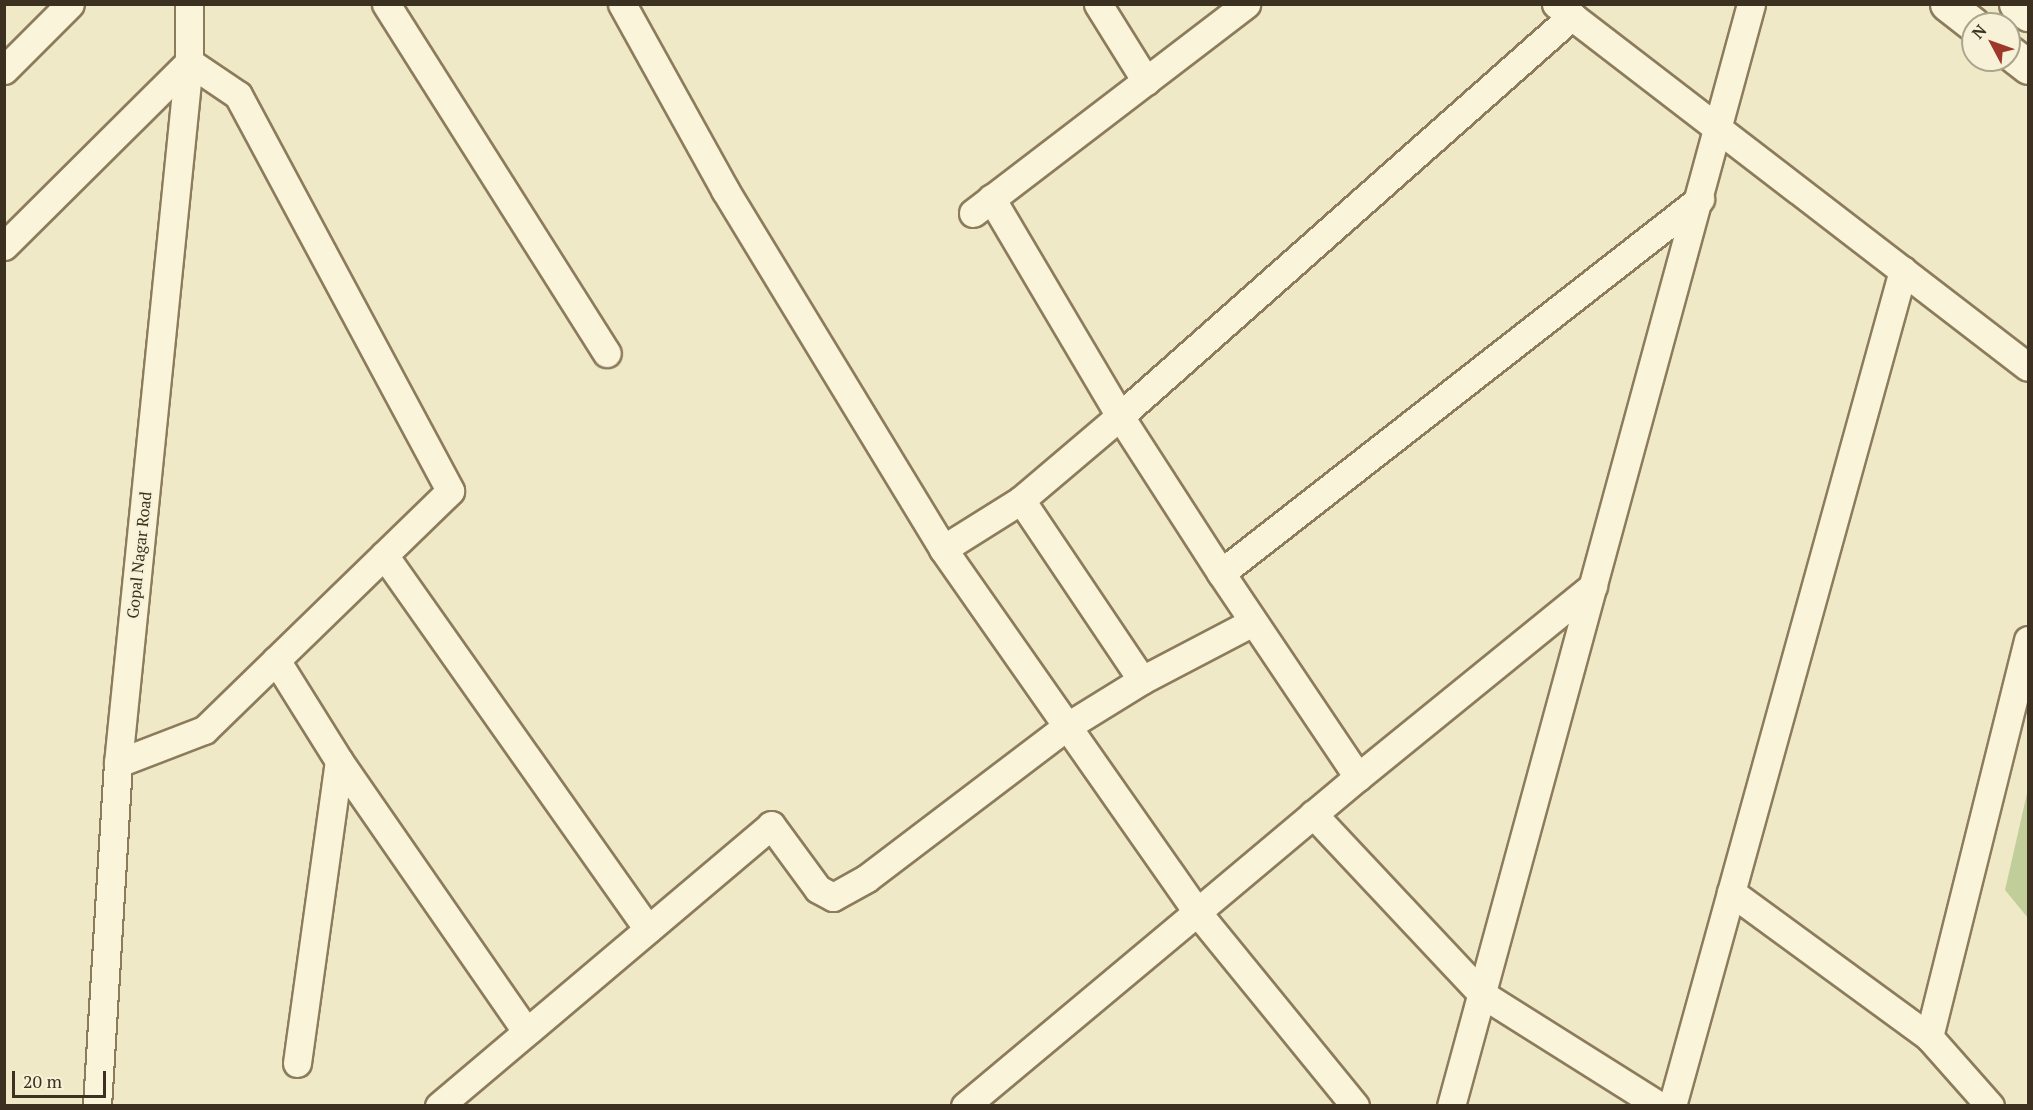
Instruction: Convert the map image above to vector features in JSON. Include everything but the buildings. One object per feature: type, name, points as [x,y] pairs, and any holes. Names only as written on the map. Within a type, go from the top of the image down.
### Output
[{"type":"main road","points":[[1947,4],[1961,15]]},
{"type":"main road","points":[[2016,4],[2028,15]]},
{"type":"street","points":[[4,70],[70,4]]},
{"type":"street","name":"Gopal Nagar Road","points":[[97,1106],[118,763],[189,62],[189,4]]},
{"type":"street","points":[[386,4],[607,353]]},
{"type":"street","points":[[622,4],[725,190],[943,549],[1197,912],[1355,1106]]},
{"type":"street","points":[[1098,4],[1146,81]]},
{"type":"street","points":[[1246,4],[982,206],[1253,622],[1358,777]]},
{"type":"street","points":[[1451,1106],[1719,130],[1750,4]]},
{"type":"street","points":[[943,549],[1021,500],[1120,416],[1564,10],[2028,367]]},
{"type":"street","points":[[4,246],[189,62],[238,95],[450,491],[204,730],[118,763]]},
{"type":"street","points":[[1221,573],[1700,200]]},
{"type":"street","points":[[1672,1106],[1903,270]]},
{"type":"street","points":[[1021,500],[1142,680]]},
{"type":"street","points":[[384,555],[648,929]]},
{"type":"street","points":[[965,1106],[1313,814],[1593,586]]},
{"type":"street","points":[[440,1106],[771,825],[818,889],[833,897],[867,878],[1066,727],[1142,680],[1253,622]]},
{"type":"street","points":[[1929,1037],[2028,640]]},
{"type":"street","points":[[276,660],[339,761],[526,1031]]},
{"type":"street","points":[[297,1063],[339,761]]},
{"type":"street","points":[[1313,814],[1482,994],[1660,1106]]},
{"type":"street","points":[[1731,892],[1929,1037],[1990,1106]]},
{"type":"green space","points":[[2028,789],[2028,918],[2005,890]]}]
